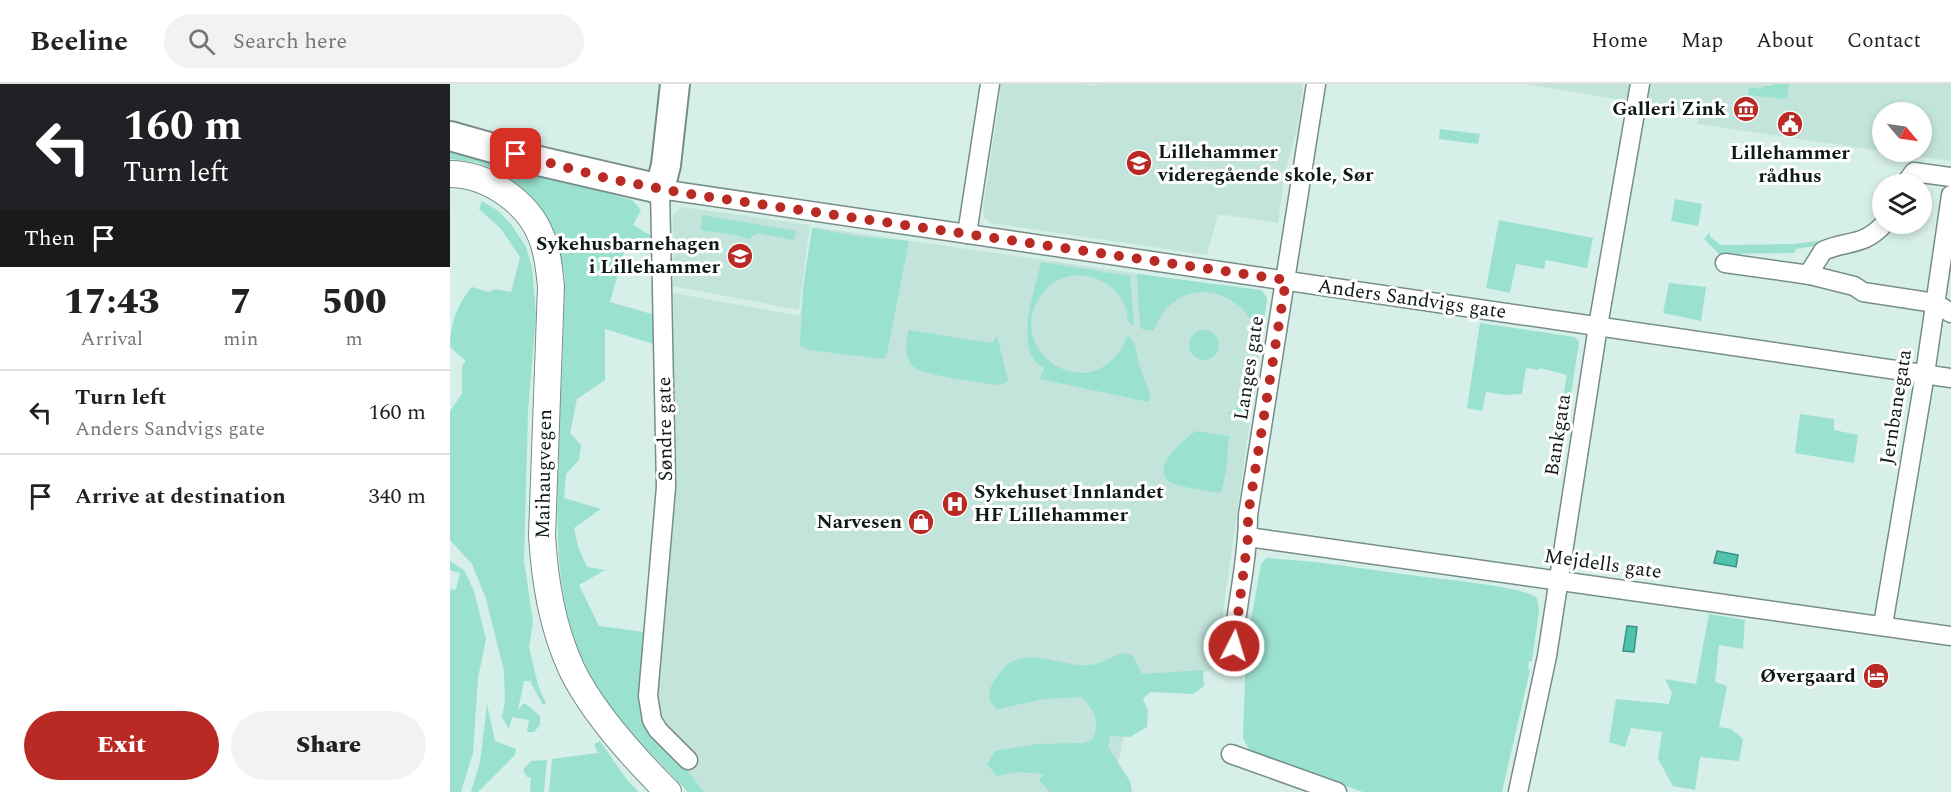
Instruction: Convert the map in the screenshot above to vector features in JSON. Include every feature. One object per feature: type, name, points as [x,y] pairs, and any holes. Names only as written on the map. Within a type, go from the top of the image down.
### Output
[{"type":"main road","name":"Søndre gate","points":[[660,189],[666,165],[675,84]]},
{"type":"main road","name":"Anders Sandvigs gate","points":[[450,136],[539,161],[660,189]]},
{"type":"street","points":[[967,234],[990,84]]},
{"type":"street","name":"Langes gate","points":[[1238,659],[1234,646],[1248,537],[1248,515],[1316,84]]},
{"type":"street","name":"Bankgata","points":[[1518,792],[1547,656],[1598,326],[1640,84]]},
{"type":"street","name":"Maihaugvegen","points":[[450,174],[482,180],[508,194],[527,213],[541,234],[548,258],[551,286],[542,536],[545,578],[553,619],[572,670],[589,699],[624,743],[668,792]]},
{"type":"street","points":[[1932,177],[1951,177]]},
{"type":"street","name":"Anders Sandvigs gate","points":[[660,189],[1951,378]]},
{"type":"street","name":"Søndre gate","points":[[660,189],[666,487],[648,696],[652,720],[658,730],[688,760]]},
{"type":"street","name":"Jernbanegata","points":[[1883,625],[1925,374],[1951,195]]},
{"type":"street","points":[[1810,275],[1823,251],[1861,241],[1873,234]]},
{"type":"street","points":[[1725,263],[1810,275],[1854,286],[1863,292],[1935,303],[1951,313]]},
{"type":"street","name":"Mejdells gate","points":[[1248,537],[1951,636]]},
{"type":"street","points":[[1231,754],[1337,792]]},
{"type":"shaded area","name":"Lillehammer videregående skole, Sør","points":[[1000,84],[1097,86],[1097,84],[1303,84],[1299,120],[1284,177],[1278,223],[1218,214],[1207,255],[991,223],[984,218],[983,210]]},
{"type":"shaded area","points":[[1526,84],[1951,84],[1951,161],[1932,158],[1932,102],[1872,102],[1872,150],[1697,124],[1699,113]]},
{"type":"shaded area","points":[[1789,84],[1787,99],[1748,95],[1749,87],[1762,89],[1763,86]]},
{"type":"shaded area","points":[[1440,129],[1480,134],[1478,144],[1439,139]]},
{"type":"shaded area","points":[[450,150],[632,200],[641,210],[633,225],[653,237],[653,254],[624,252],[610,302],[655,315],[654,344],[605,329],[605,380],[577,399],[570,433],[581,445],[579,460],[566,474],[564,498],[601,509],[574,528],[578,547],[587,567],[605,570],[579,585],[599,626],[645,632],[656,738],[687,770],[704,792],[688,792],[616,714],[596,685],[581,655],[570,623],[563,589],[557,521],[565,277],[555,240],[538,207],[512,181],[478,163],[450,159]]},
{"type":"shaded area","points":[[1675,199],[1702,204],[1698,226],[1671,221]]},
{"type":"shaded area","points":[[482,201],[497,210],[511,224],[526,247],[532,267],[536,315],[528,412],[524,561],[533,622],[529,647],[538,685],[546,704],[543,705],[530,681],[524,681],[518,710],[526,704],[540,716],[540,725],[534,732],[527,732],[529,720],[512,717],[509,729],[502,717],[505,701],[504,671],[486,599],[472,564],[450,540],[450,411],[462,394],[462,366],[466,361],[450,347],[451,331],[458,308],[472,287],[489,292],[495,289],[511,292],[520,257],[501,229],[479,209]]},
{"type":"shaded area","name":"Sykehusbarnehagen i Lillehammer","points":[[682,207],[810,225],[799,310],[673,286],[673,215]]},
{"type":"shaded area","points":[[703,215],[796,231],[794,240],[757,233],[749,239],[700,230]]},
{"type":"shaded area","points":[[1499,220],[1593,238],[1587,268],[1546,260],[1544,269],[1516,264],[1510,293],[1486,288]]},
{"type":"shaded area","name":"Sykehuset Innlandet HF Lillehammer","points":[[814,227],[1259,291],[1267,299],[1215,669],[1132,690],[1113,792],[697,792],[640,731],[662,640],[675,469],[673,293],[800,316]]},
{"type":"shaded area","points":[[812,228],[856,236],[909,241],[884,359],[809,350],[800,345],[803,288]]},
{"type":"shaded area","points":[[1710,232],[1710,237],[1721,245],[1793,244],[1835,239],[1823,245],[1795,249],[1795,253],[1719,254],[1704,239]]},
{"type":"shaded area","points":[[1041,262],[1130,276],[1134,326],[1128,322],[1121,298],[1113,289],[1103,281],[1079,275],[1054,282],[1042,294],[1036,303],[1031,320],[1033,337],[1040,351],[1052,363],[1066,370],[1081,373],[1097,370],[1112,360],[1121,349],[1126,336],[1131,338],[1150,394],[1149,402],[1040,379],[1044,368],[1033,358],[1029,348],[1028,323]]},
{"type":"shaded area","points":[[1137,274],[1261,290],[1267,298],[1263,331],[1259,334],[1255,333],[1248,316],[1235,303],[1223,296],[1199,292],[1176,300],[1159,319],[1154,331],[1142,329],[1140,327]]},
{"type":"shaded area","points":[[1669,283],[1706,287],[1701,321],[1663,313]]},
{"type":"shaded area","points":[[1480,323],[1575,337],[1579,342],[1569,408],[1561,408],[1567,375],[1540,368],[1539,370],[1526,368],[1522,394],[1506,395],[1486,392],[1482,411],[1467,408]]},
{"type":"shaded area","points":[[908,330],[992,343],[997,336],[1008,380],[1006,383],[996,385],[939,376],[919,370],[908,358],[906,349]]},
{"type":"shaded area","points":[[1204,330],[1215,334],[1219,345],[1215,356],[1204,360],[1193,356],[1189,345],[1193,334]]},
{"type":"shaded area","points":[[1255,381],[1251,410],[1247,415],[1241,417],[1228,414],[1237,407]]},
{"type":"shaded area","points":[[1800,414],[1834,419],[1834,430],[1858,435],[1854,463],[1795,453]]},
{"type":"shaded area","points":[[1196,431],[1229,436],[1226,471],[1221,493],[1174,484],[1165,476],[1166,461],[1184,440]]},
{"type":"shaded area","points":[[1717,551],[1738,555],[1736,567],[1714,563]]},
{"type":"shaded area","points":[[1266,558],[1326,563],[1484,584],[1516,590],[1537,598],[1539,610],[1532,661],[1529,661],[1530,670],[1502,792],[1363,792],[1262,757],[1249,749],[1243,738],[1246,648],[1261,564]]},
{"type":"shaded area","points":[[450,561],[464,570],[474,591],[486,639],[478,678],[473,753],[461,792],[450,792],[450,589],[456,590],[460,573],[450,570]]},
{"type":"shaded area","points":[[1709,614],[1745,620],[1743,649],[1719,645],[1715,682],[1727,686],[1719,727],[1731,729],[1743,739],[1739,761],[1700,757],[1695,790],[1673,786],[1658,759],[1662,732],[1631,728],[1625,747],[1609,742],[1616,699],[1669,704],[1672,693],[1665,679],[1696,684]]},
{"type":"shaded area","points":[[1627,626],[1637,627],[1634,652],[1623,651]]},
{"type":"shaded area","points":[[1124,653],[1133,656],[1142,674],[1203,670],[1204,686],[1193,694],[1150,692],[1143,699],[1148,710],[1147,727],[1130,737],[1110,736],[1108,747],[1130,781],[1132,792],[1071,792],[1055,775],[1070,792],[1050,792],[1039,780],[1044,774],[1017,772],[997,776],[987,764],[995,751],[1036,744],[1084,743],[1093,739],[1096,727],[1093,711],[1081,697],[1044,699],[998,709],[992,703],[989,693],[993,682],[1002,670],[1011,662],[1021,658],[1032,657],[1089,665]]},
{"type":"shaded area","points":[[487,704],[495,741],[516,749],[515,755],[478,792],[471,792],[480,762]]},
{"type":"shaded area","points":[[600,741],[627,780],[639,792],[549,792],[552,759],[598,753],[594,744]]},
{"type":"shaded area","points":[[547,760],[544,792],[530,792],[531,778],[527,777],[523,770],[531,761]]},
{"type":"place","name":"Galleri Zink","points":[[1746,109]]},
{"type":"place","name":"Lillehammer rådhus","points":[[1790,124]]},
{"type":"place","name":"Lillehammer videregående skole, Sør","points":[[1139,163]]},
{"type":"place","name":"Sykehusbarnehagen i Lillehammer","points":[[740,256]]},
{"type":"place","name":"Sykehuset Innlandet HF Lillehammer","points":[[955,504]]},
{"type":"place","name":"Narvesen","points":[[921,522]]},
{"type":"place","name":"Øvergaard","points":[[1876,676]]},
{"type":"route","points":[[516,154],[606,178],[682,193],[1286,280],[1248,515],[1248,537],[1234,646]]}]
